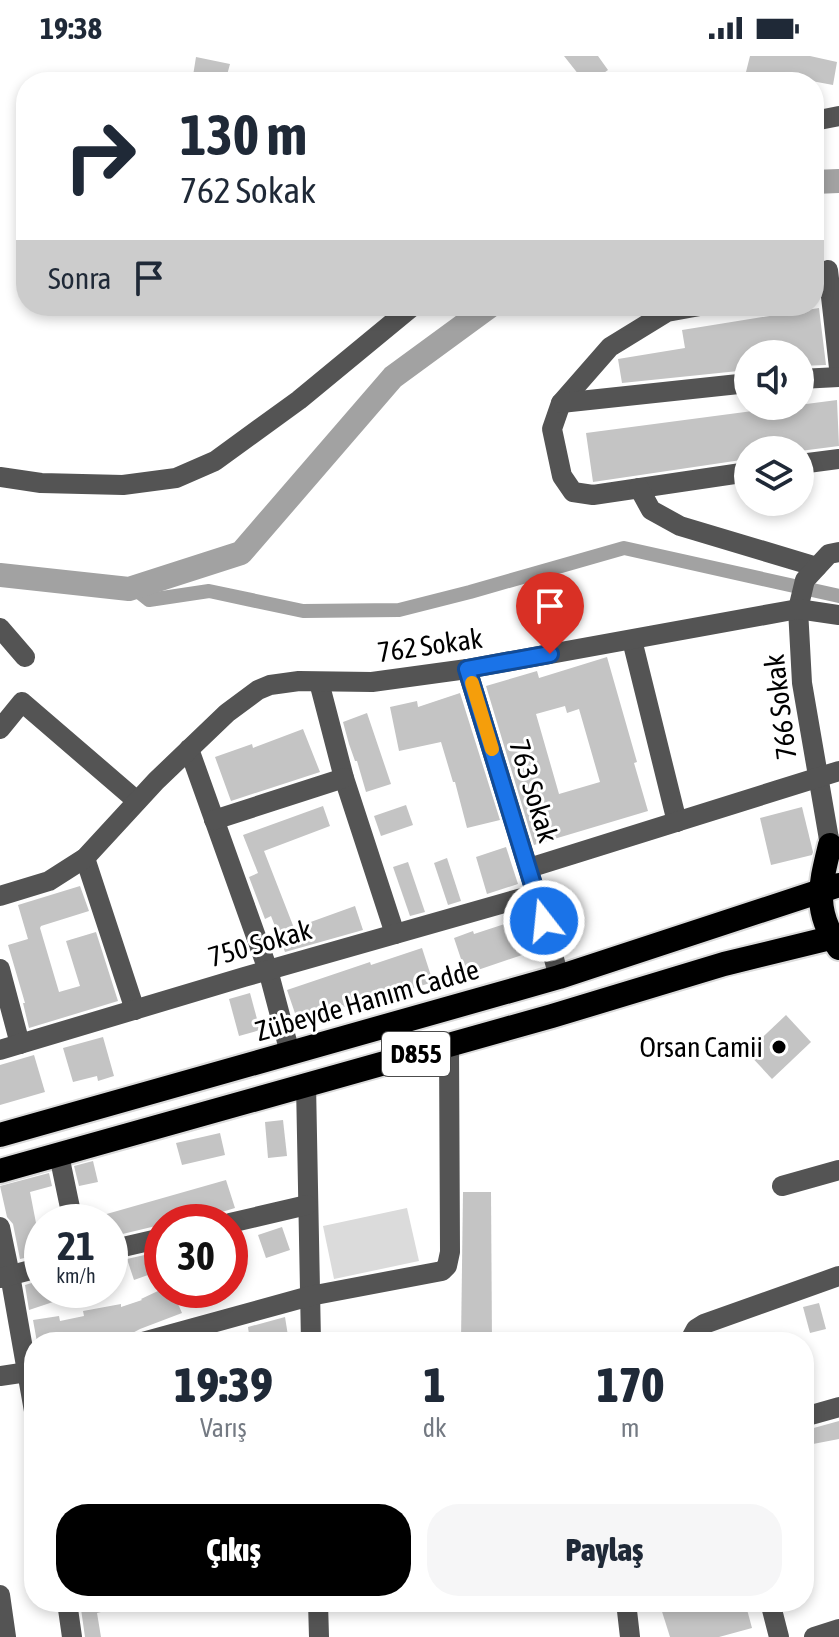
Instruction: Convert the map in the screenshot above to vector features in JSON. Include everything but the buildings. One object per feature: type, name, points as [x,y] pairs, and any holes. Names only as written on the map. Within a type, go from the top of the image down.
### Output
[{"type":"highway","points":[[829,888],[834,851]]},
{"type":"highway","name":"D855","points":[[0,1171],[552,1016],[724,964],[837,941],[827,928],[822,914],[829,888]]},
{"type":"highway","name":"Zübeyde Hanım Cadde","points":[[0,1135],[559,977],[829,888]]},
{"type":"street","points":[[827,274],[839,368]]},
{"type":"street","points":[[0,477],[41,483],[123,485],[176,478],[215,461],[287,409],[401,316]]},
{"type":"street","points":[[660,316],[610,347],[561,403],[552,429],[562,476],[573,492],[593,495],[734,474]]},
{"type":"street","points":[[814,378],[839,377]]},
{"type":"street","points":[[561,403],[734,384]]},
{"type":"street","points":[[814,462],[839,459]]},
{"type":"street","points":[[639,488],[651,510],[680,526],[817,567]]},
{"type":"street","points":[[798,609],[805,580],[829,554],[839,552]]},
{"type":"street","name":"762 Sokak","points":[[189,749],[227,713],[270,685],[299,681],[372,682],[467,669],[798,609],[839,615]]},
{"type":"street","name":"766 Sokak","points":[[798,609],[802,683],[817,777],[834,851]]},
{"type":"street","points":[[0,628],[25,657]]},
{"type":"street","points":[[632,640],[677,822]]},
{"type":"street","name":"763 Sokak","points":[[467,669],[529,868],[559,977]]},
{"type":"street","points":[[319,682],[344,778],[395,934]]},
{"type":"street","points":[[0,729],[22,702],[137,801]]},
{"type":"street","points":[[0,896],[49,881],[85,858],[189,749],[268,970],[290,1053]]},
{"type":"street","points":[[529,868],[839,771]]},
{"type":"street","points":[[214,820],[344,778]]},
{"type":"street","points":[[85,858],[135,1010]]},
{"type":"street","name":"750 Sokak","points":[[10,1047],[536,894]]},
{"type":"street","points":[[0,969],[10,1047]]},
{"type":"street","points":[[179,1332],[310,1296],[442,1271],[450,1260],[449,1045]]},
{"type":"street","points":[[306,1084],[311,1332]]},
{"type":"street","points":[[59,1155],[69,1204]]},
{"type":"street","points":[[782,1186],[839,1170]]},
{"type":"street","points":[[248,1219],[307,1205]]},
{"type":"street","points":[[0,1227],[5,1276],[24,1348]]},
{"type":"street","points":[[694,1332],[704,1324],[839,1276]]},
{"type":"street","points":[[0,1376],[24,1372]]},
{"type":"street","points":[[814,1414],[839,1407]]},
{"type":"street","points":[[0,1599],[6,1637]]},
{"type":"street","points":[[68,1612],[72,1637]]},
{"type":"street","points":[[318,1612],[319,1637]]},
{"type":"street","points":[[627,1612],[630,1637]]},
{"type":"street","points":[[773,1612],[779,1637]]},
{"type":"street","points":[[814,1637],[839,1629]]},
{"type":"shaded area","points":[[407,1208],[419,1261],[334,1279],[323,1226]]},
{"type":"waterway","points":[[824,182],[839,181]]},
{"type":"waterway","points":[[0,575],[129,589],[241,553],[393,377],[476,316]]},
{"type":"waterway","points":[[134,588],[149,600],[209,591],[303,611],[399,610],[624,548],[839,596]]},
{"type":"slow traffic","points":[[472,683],[492,749]]},
{"type":"place","name":"Orsan Camii","points":[[779,1047]]},
{"type":"route","points":[[544,921],[467,669],[550,654]]}]
